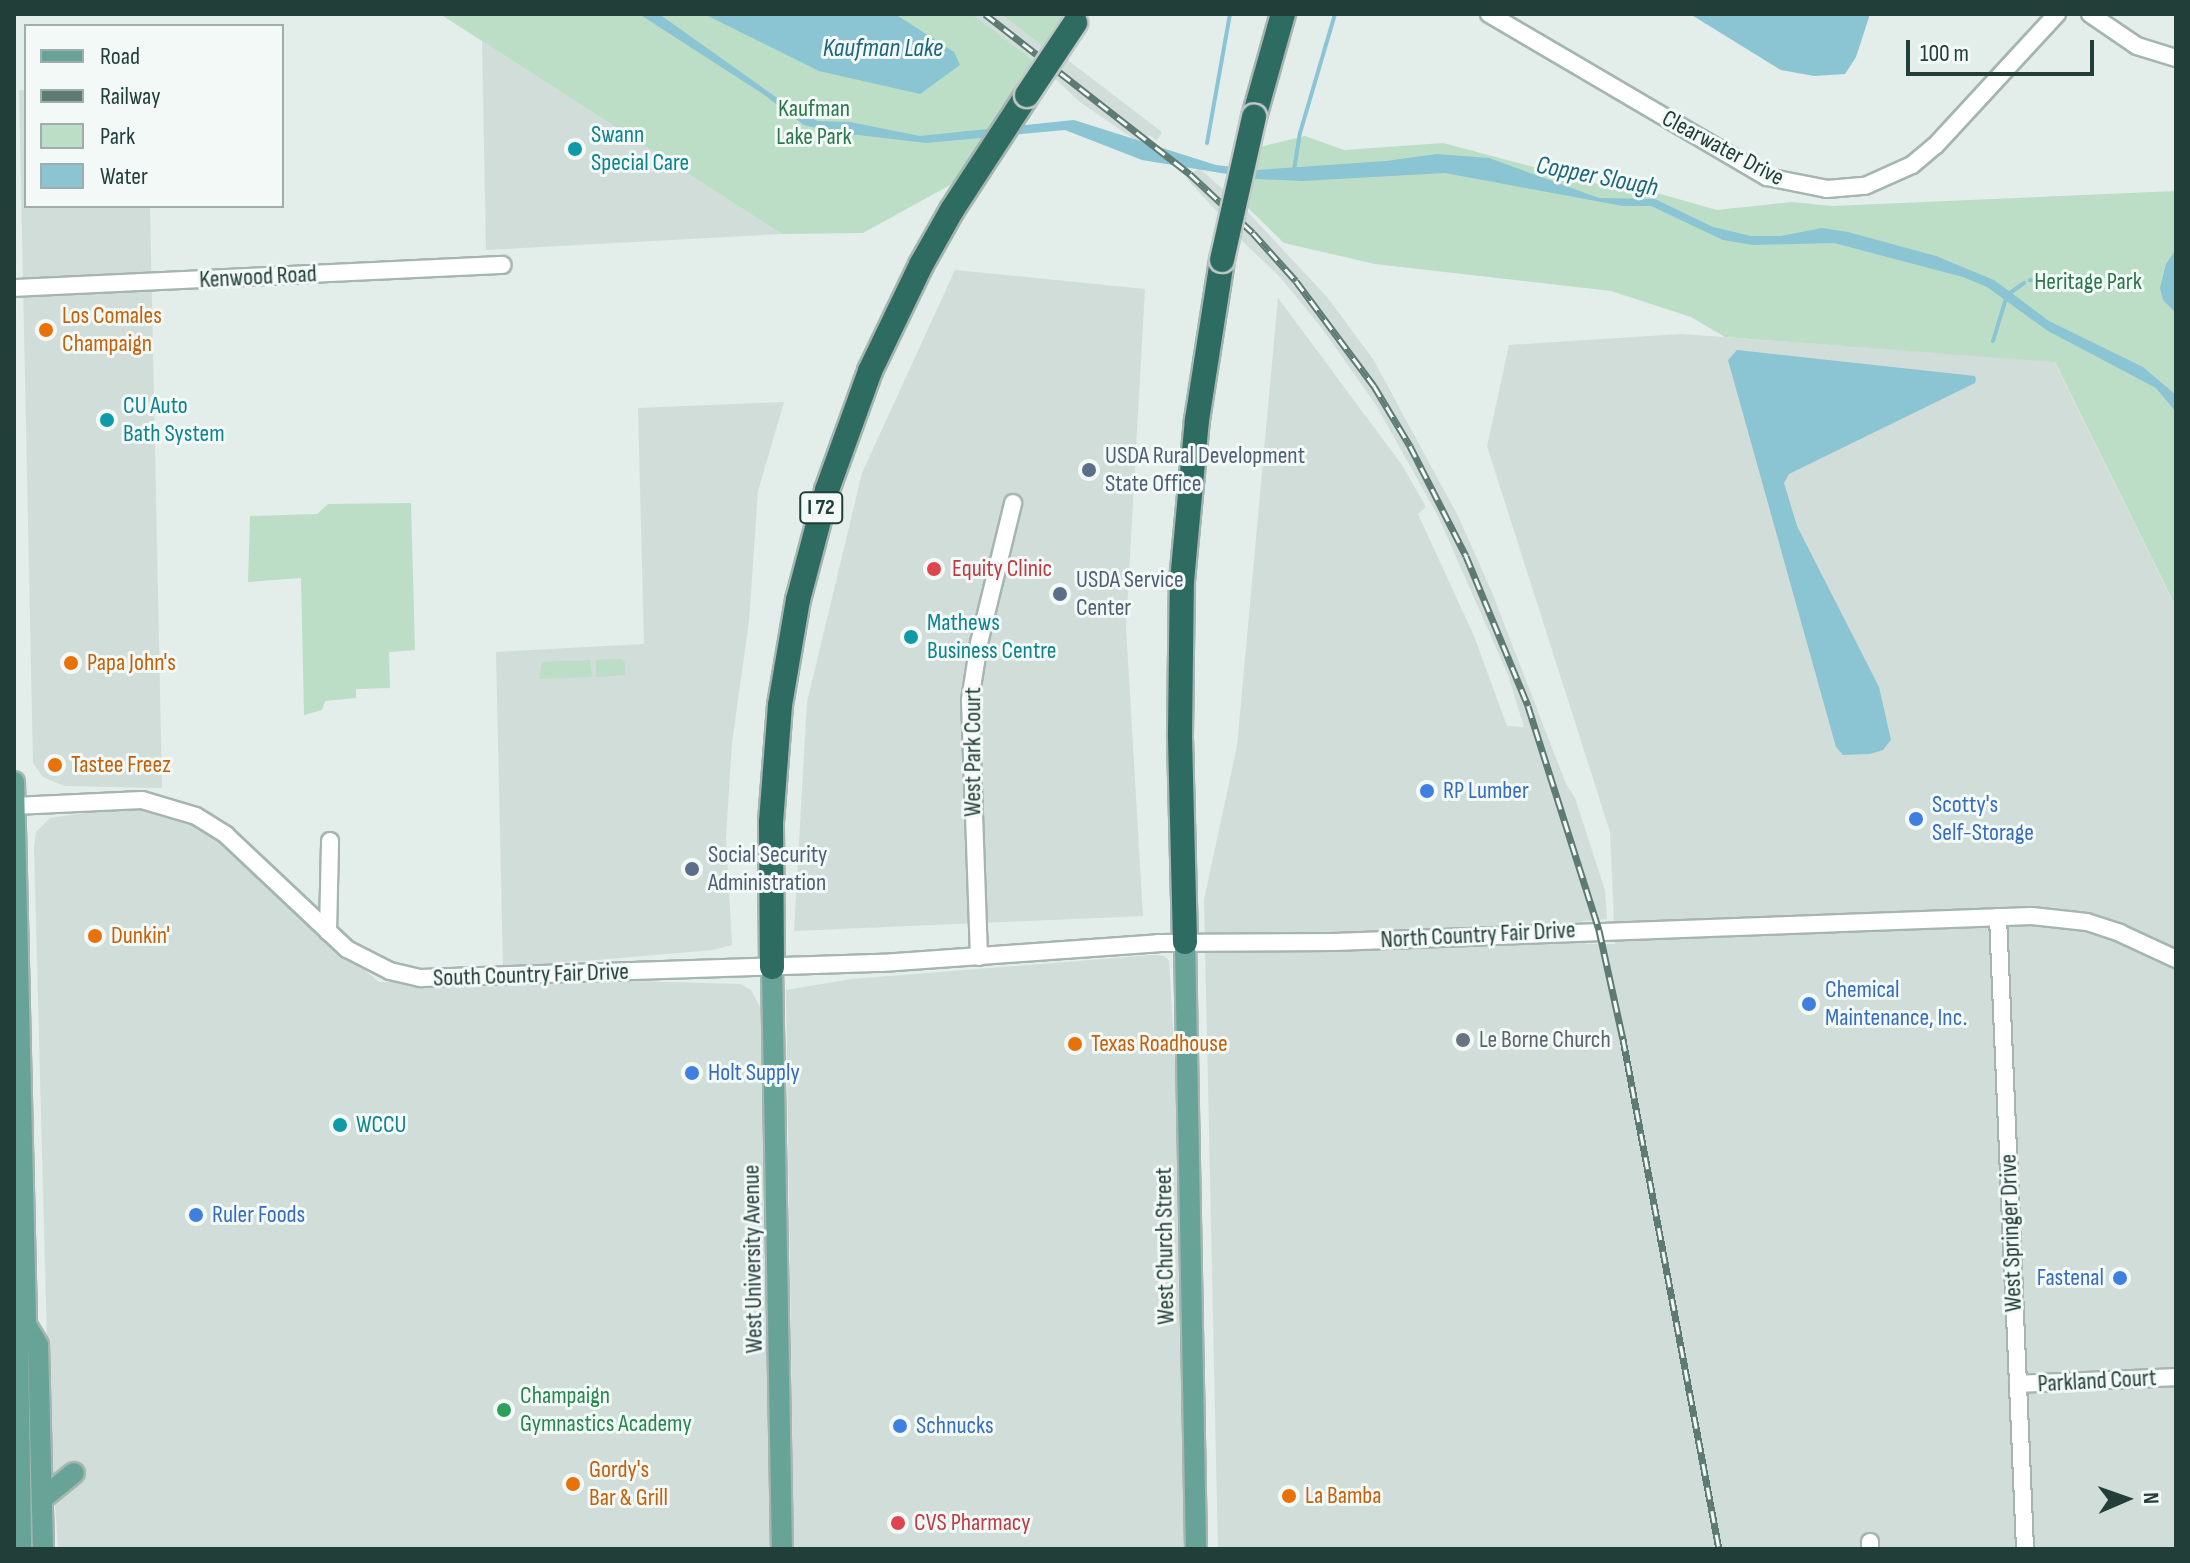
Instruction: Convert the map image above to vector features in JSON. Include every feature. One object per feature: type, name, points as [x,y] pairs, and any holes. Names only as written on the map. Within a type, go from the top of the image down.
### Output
[{"type":"highway","points":[[1185,942],[1180,734],[1182,581],[1197,420],[1222,260],[1254,117],[1283,14]]},
{"type":"highway","name":"I 72","points":[[772,967],[771,822],[779,718],[798,600],[823,502],[852,416],[893,319],[952,210],[1078,18]]},
{"type":"main road","points":[[14,782],[26,1325],[18,1347],[21,1549]]},
{"type":"main road","name":"West Church Street","points":[[1185,942],[1196,1549]]},
{"type":"main road","name":"West University Avenue","points":[[772,967],[782,1549]]},
{"type":"main road","points":[[26,1325],[38,1345],[43,1549]]},
{"type":"main road","points":[[42,1499],[74,1473]]},
{"type":"street","name":"Clearwater Drive","points":[[1489,14],[1767,177],[1827,189],[1865,186],[1912,165],[1956,124],[2057,14]]},
{"type":"street","points":[[2090,14],[2137,46],[2176,58]]},
{"type":"street","name":"Kenwood Road","points":[[14,288],[502,265]]},
{"type":"street","name":"West Park Court","points":[[979,957],[970,700],[979,643],[1013,503]]},
{"type":"street","name":"South Country Fair Drive","points":[[14,806],[136,800],[196,816],[226,835],[328,932],[369,962],[421,978],[772,967]]},
{"type":"street","points":[[328,932],[330,841]]},
{"type":"street","name":"North Country Fair Drive","points":[[772,967],[979,957],[1185,942],[1334,942],[2032,916],[2087,922],[2120,933],[2176,959]]},
{"type":"street","name":"West Springer Drive","points":[[1998,917],[2025,1549]]},
{"type":"street","name":"Parkland Court","points":[[2018,1384],[2176,1377]]},
{"type":"shaded area","points":[[972,14],[1001,14],[1042,46],[1033,60]]},
{"type":"shaded area","points":[[482,41],[782,234],[486,250]]},
{"type":"shaded area","points":[[1065,58],[1162,132],[1157,141],[1149,135],[1141,144],[1080,102],[1053,77]]},
{"type":"shaded area","points":[[19,90],[24,90],[24,208],[150,208],[162,788],[64,786],[43,777],[33,763]]},
{"type":"shaded area","points":[[1199,168],[1225,191],[1220,215],[1186,178]]},
{"type":"shaded area","points":[[1244,208],[1327,297],[1373,359],[1458,516],[1491,590],[1566,784],[1575,798],[1605,890],[1607,919],[1582,921],[1586,944],[1615,944],[1610,832],[1487,446],[1509,345],[1681,334],[2054,361],[2176,608],[2176,1549],[1218,1549],[1204,900],[1237,746],[1278,298],[1402,465],[1426,507],[1418,514],[1474,636],[1507,726],[1524,727],[1508,675],[1438,516],[1376,405],[1321,327],[1280,277],[1238,237]]},
{"type":"shaded area","points":[[955,270],[1145,289],[1126,627],[1143,916],[794,931],[807,702],[862,473]]},
{"type":"shaded area","points":[[784,402],[758,491],[749,621],[732,743],[726,838],[732,945],[713,950],[503,968],[496,652],[644,644],[638,408]]},
{"type":"shaded area","points":[[128,807],[164,811],[205,828],[242,857],[316,930],[379,982],[635,981],[740,984],[751,990],[765,1016],[774,1457],[771,1549],[58,1549],[49,1417],[34,847],[36,832],[50,818]]},
{"type":"shaded area","points":[[1164,956],[1169,961],[1183,1200],[1185,1549],[794,1549],[786,990],[852,979]]},
{"type":"green space","name":"Kaufman Lake Park","points":[[440,14],[972,14],[1033,60],[952,184],[863,233],[782,234]]},
{"type":"green space","points":[[1001,14],[1064,14],[1042,46]]},
{"type":"green space","name":"Heritage Park","points":[[1305,136],[1344,150],[1443,143],[1613,188],[1639,188],[1717,210],[1792,202],[1832,206],[2176,191],[2176,607],[2055,362],[1725,337],[1691,317],[1611,291],[1375,264],[1284,243],[1247,207],[1260,147]]},
{"type":"green space","points":[[411,503],[415,650],[389,652],[390,688],[356,689],[356,698],[325,701],[322,710],[304,715],[301,578],[248,582],[250,516],[317,514],[328,504]]},
{"type":"green space","points":[[621,659],[625,662],[625,675],[596,677],[596,660]]},
{"type":"green space","points":[[590,660],[592,677],[539,679],[542,662]]},
{"type":"water","points":[[639,14],[659,14],[797,112],[818,121],[850,122],[920,136],[1074,120],[1216,165],[1257,170],[1386,161],[1437,154],[1489,158],[1599,198],[1655,199],[1713,227],[1751,236],[1781,236],[1822,228],[1848,232],[1936,256],[1994,280],[2049,321],[2143,367],[2176,395],[2176,412],[2156,388],[2048,331],[1987,287],[1963,277],[1834,243],[1753,245],[1723,240],[1651,206],[1623,206],[1445,173],[1302,181],[1257,179],[1142,160],[1065,130],[926,143],[832,132],[804,125],[763,94]]},
{"type":"water","name":"Kaufman Lake","points":[[704,14],[895,14],[954,52],[960,65],[920,94],[819,71]]},
{"type":"water","points":[[1690,14],[1870,14],[1856,57],[1845,74],[1814,76],[1781,70]]},
{"type":"water","points":[[2176,249],[2176,313],[2163,300],[2160,288],[2166,264]]},
{"type":"water","points":[[1737,350],[1975,376],[1975,383],[1789,474],[1784,483],[1797,526],[1879,687],[1891,740],[1883,750],[1843,755],[1836,747],[1728,360]]},
{"type":"waterway","points":[[1207,143],[1230,14]]},
{"type":"waterway","points":[[1294,170],[1300,133],[1335,14]]},
{"type":"waterway","points":[[2030,280],[2074,286]]},
{"type":"waterway","points":[[1993,341],[2007,295],[2024,283]]},
{"type":"railway","points":[[985,14],[1190,174],[1253,233],[1296,281],[1374,386],[1410,446],[1466,556],[1528,706],[1599,930],[1623,1039],[1719,1549]]},
{"type":"place","name":"Swann Special Care","points":[[575,149]]},
{"type":"place","name":"Los Comales Champaign","points":[[46,330]]},
{"type":"place","name":"CU Auto Bath System","points":[[107,420]]},
{"type":"place","name":"USDA Rural Development State Office","points":[[1089,470]]},
{"type":"place","name":"Equity Clinic","points":[[934,569]]},
{"type":"place","name":"USDA Service Center","points":[[1060,594]]},
{"type":"place","name":"Mathews Business Centre","points":[[911,637]]},
{"type":"place","name":"Papa John's","points":[[71,663]]},
{"type":"place","name":"Tastee Freez","points":[[55,765]]},
{"type":"place","name":"RP Lumber","points":[[1427,791]]},
{"type":"place","name":"Scotty's Self-Storage","points":[[1916,819]]},
{"type":"place","name":"Social Security Administration","points":[[692,869]]},
{"type":"place","name":"Dunkin'","points":[[95,936]]},
{"type":"place","name":"Chemical Maintenance, Inc.","points":[[1809,1004]]},
{"type":"place","name":"Le Borne Church","points":[[1463,1040]]},
{"type":"place","name":"Texas Roadhouse","points":[[1075,1044]]},
{"type":"place","name":"Holt Supply","points":[[692,1073]]},
{"type":"place","name":"WCCU","points":[[340,1125]]},
{"type":"place","name":"Ruler Foods","points":[[196,1215]]},
{"type":"place","name":"Fastenal","points":[[2120,1278]]},
{"type":"place","name":"Champaign Gymnastics Academy","points":[[504,1410]]},
{"type":"place","name":"Schnucks","points":[[900,1426]]},
{"type":"place","name":"Gordy's Bar & Grill","points":[[573,1484]]},
{"type":"place","name":"La Bamba","points":[[1289,1496]]},
{"type":"place","name":"CVS Pharmacy","points":[[898,1523]]},
{"type":"water label","name":"Copper Slough","points":[[1597,177]]}]
